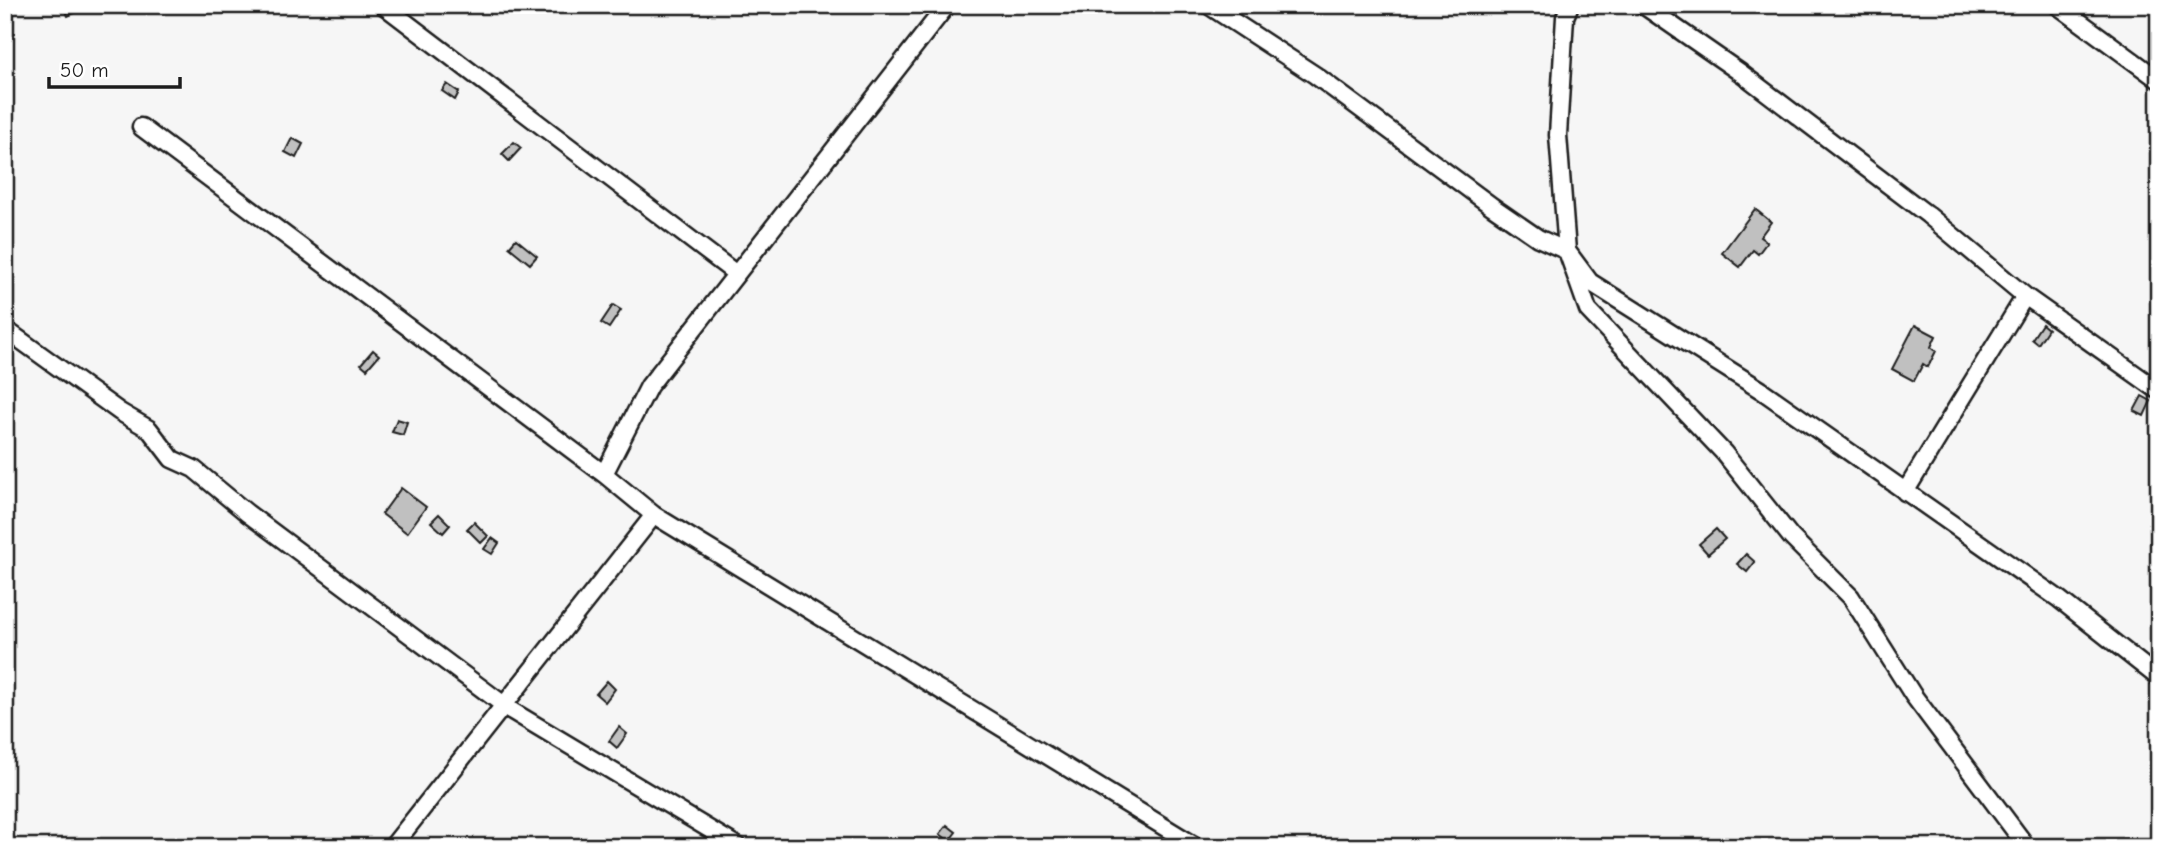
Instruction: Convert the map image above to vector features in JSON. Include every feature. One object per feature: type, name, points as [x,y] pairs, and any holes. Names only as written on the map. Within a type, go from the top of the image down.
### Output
[{"type":"street","points":[[383,5],[735,273]]},
{"type":"street","points":[[604,474],[649,386],[947,5]]},
{"type":"street","points":[[1208,5],[1315,75],[1504,215],[1538,238],[1567,251],[1590,282],[1761,390],[2059,599],[2159,678]]},
{"type":"street","points":[[1570,5],[1565,17],[1558,135],[1567,251],[1588,310],[1724,453],[1791,537],[1851,597],[1913,695],[2027,847]]},
{"type":"street","points":[[1643,5],[1741,73],[1928,215],[2025,296],[2159,391]]},
{"type":"street","points":[[2057,5],[2159,80]]},
{"type":"street","points":[[141,127],[604,474],[654,515],[1197,847]]},
{"type":"street","points":[[1905,492],[2025,296]]},
{"type":"street","points":[[5,329],[120,412],[149,429],[172,459],[194,469],[247,513],[505,705],[739,847]]},
{"type":"street","points":[[392,847],[654,515]]},
{"type":"building","points":[[63,5],[88,5],[88,7],[68,16]]},
{"type":"building","points":[[447,84],[459,92],[455,100],[442,91]]},
{"type":"building","points":[[292,138],[303,144],[296,158],[285,152]]},
{"type":"building","points":[[514,142],[521,148],[509,161],[502,154]]},
{"type":"building","points":[[1755,209],[1771,222],[1760,237],[1767,242],[1758,254],[1753,250],[1740,267],[1722,253]]},
{"type":"building","points":[[516,239],[537,256],[530,264],[509,247]]},
{"type":"building","points":[[613,305],[621,310],[609,328],[601,323]]},
{"type":"building","points":[[2042,324],[2048,329],[2038,344],[2032,339]]},
{"type":"building","points":[[1915,325],[1936,336],[1931,347],[1936,351],[1928,367],[1923,364],[1914,381],[1892,369]]},
{"type":"building","points":[[373,350],[379,355],[367,369],[361,364]]},
{"type":"building","points":[[2142,396],[2151,401],[2144,416],[2134,411]]},
{"type":"building","points":[[397,419],[407,422],[403,435],[392,432]]},
{"type":"building","points":[[401,488],[426,507],[407,533],[382,514]]},
{"type":"building","points":[[439,514],[450,525],[443,533],[431,522]]},
{"type":"building","points":[[474,522],[488,536],[481,543],[467,529]]},
{"type":"building","points":[[1716,529],[1725,539],[1708,554],[1699,544]]},
{"type":"building","points":[[492,538],[499,543],[492,554],[484,549]]},
{"type":"building","points":[[1746,554],[1755,562],[1747,572],[1737,564]]},
{"type":"building","points":[[607,681],[615,689],[605,702],[596,694]]},
{"type":"building","points":[[619,727],[627,734],[617,748],[609,741]]},
{"type":"building","points":[[947,825],[956,832],[949,841],[940,834]]}]
